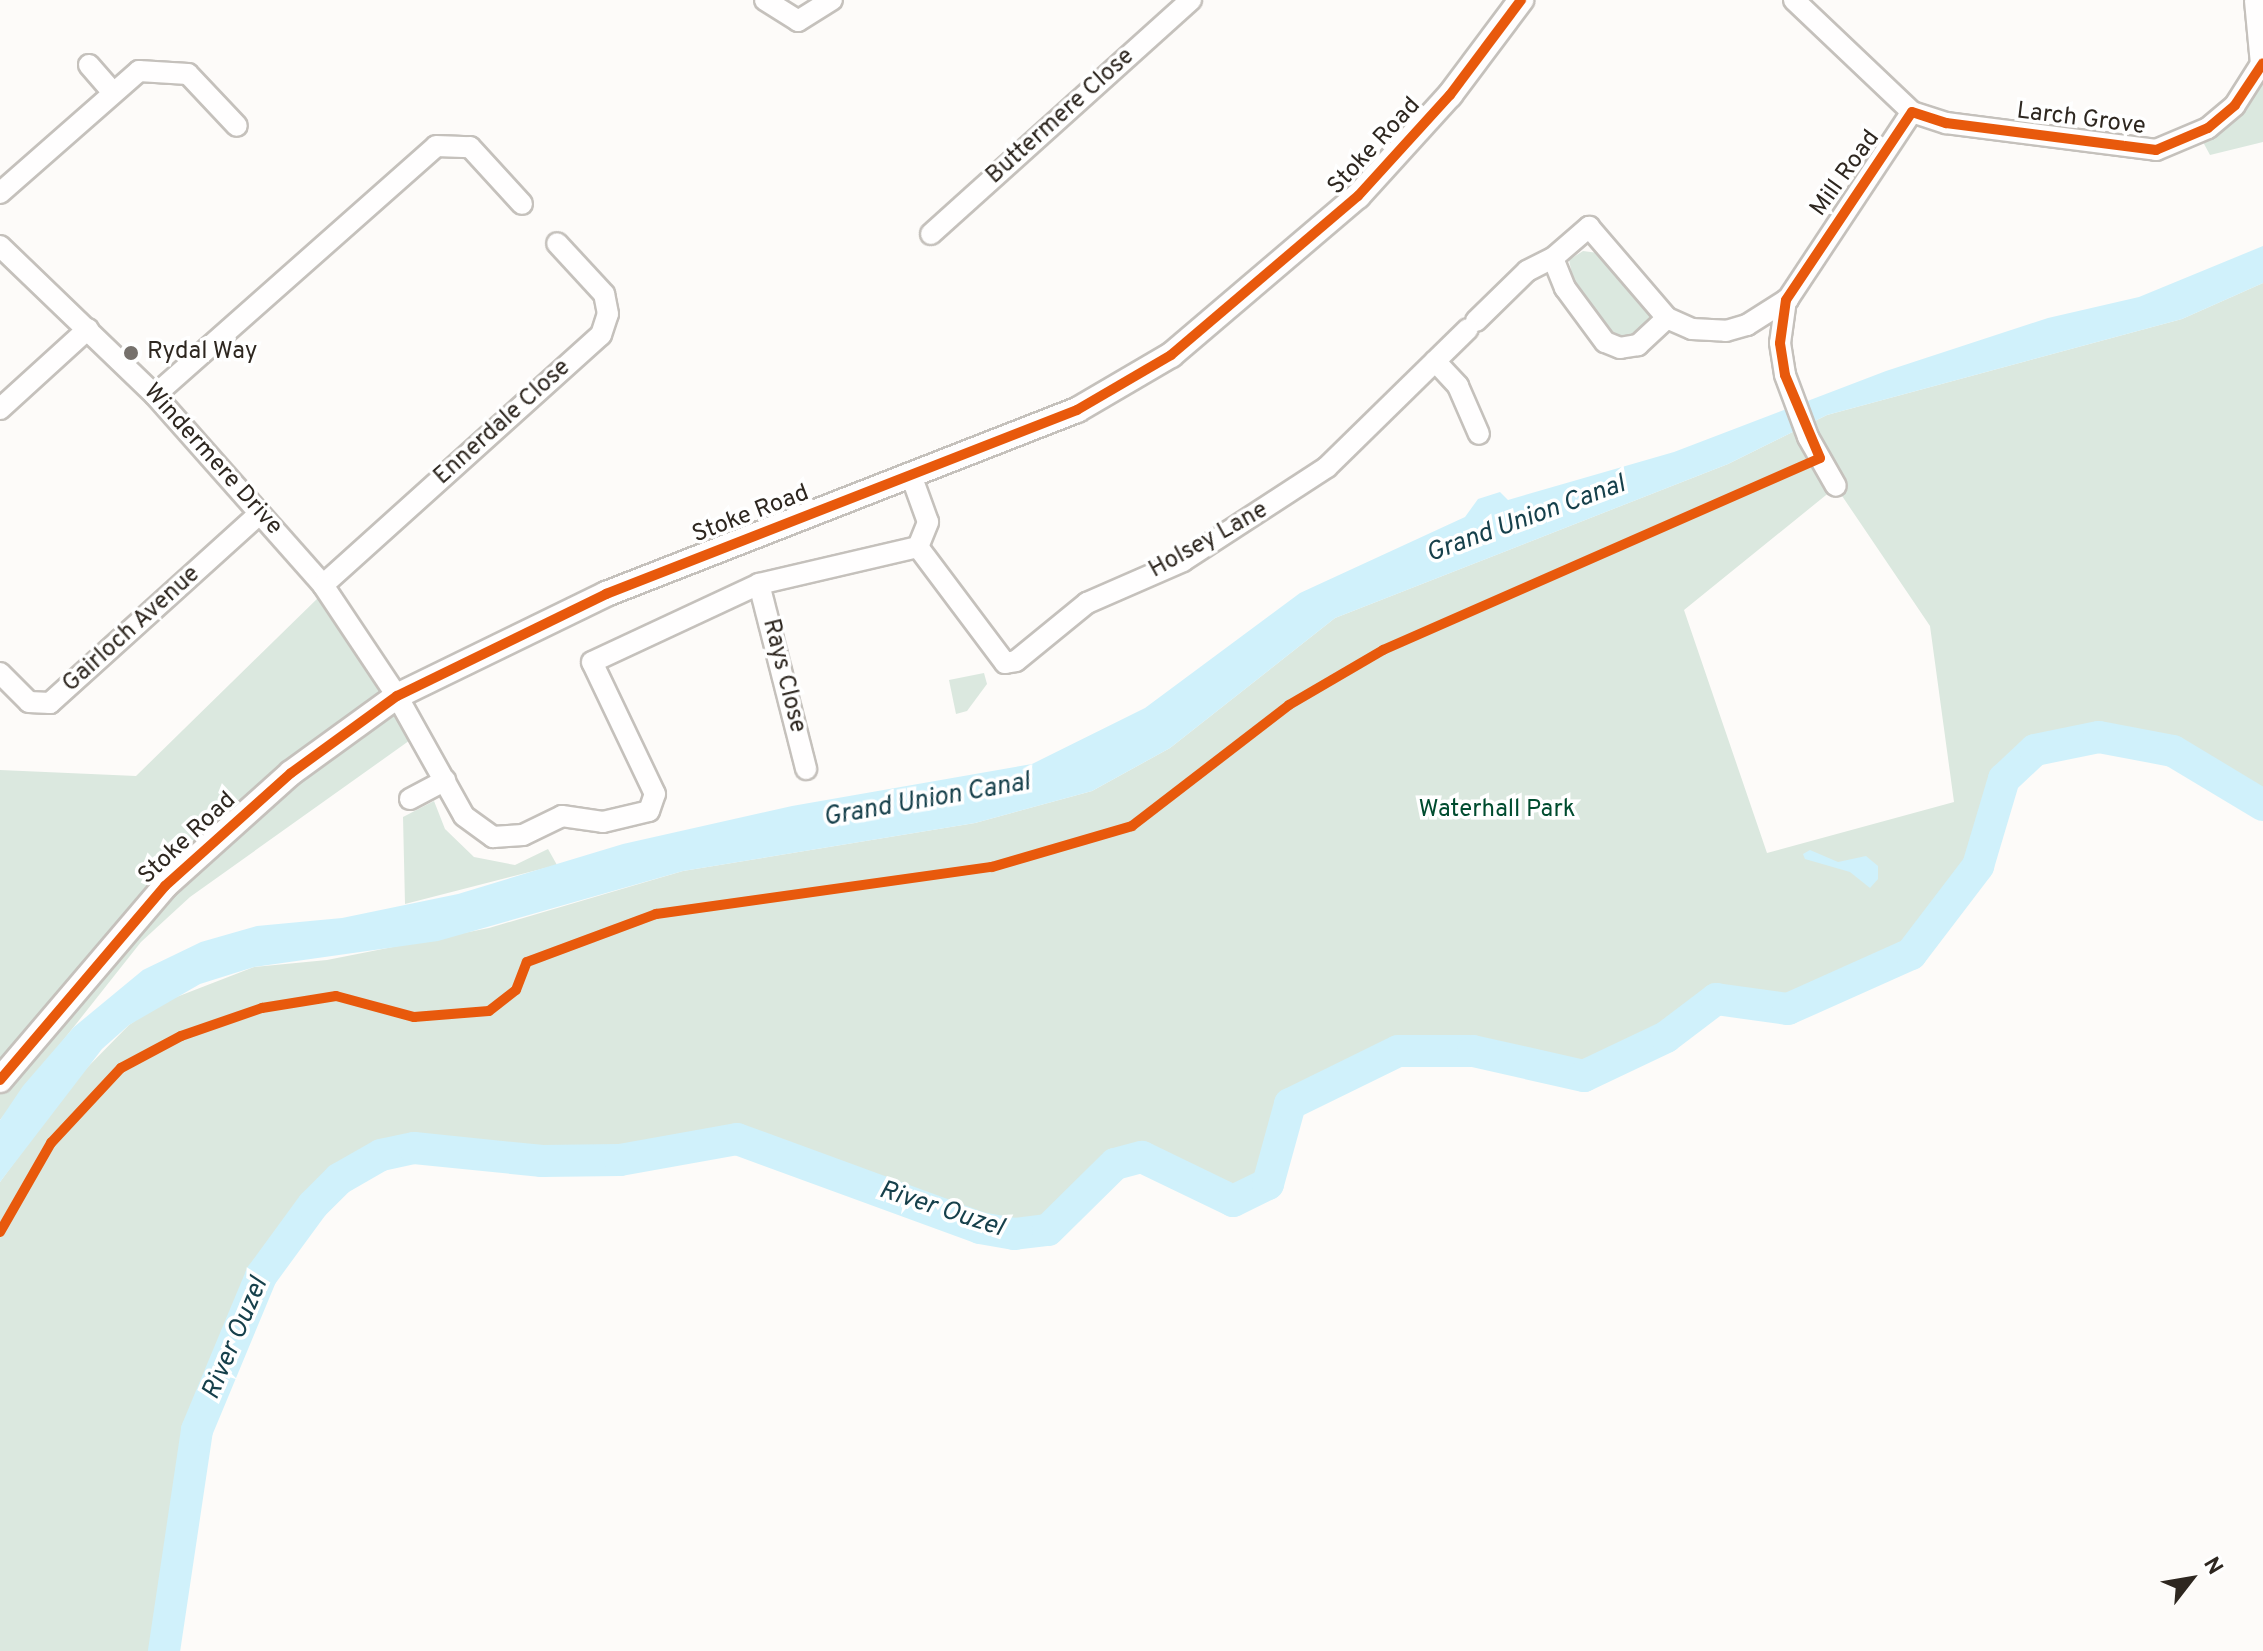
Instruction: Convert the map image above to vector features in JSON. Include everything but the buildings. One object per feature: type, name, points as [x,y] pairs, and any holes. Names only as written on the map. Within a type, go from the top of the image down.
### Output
[{"type":"street","points":[[765,0],[798,21],[832,0]]},
{"type":"street","name":"Buttermere Close","points":[[931,234],[1191,0]]},
{"type":"street","name":"Stoke Road","points":[[0,1080],[165,886],[291,773],[397,696],[606,594],[1099,400],[1228,312],[1386,168],[1477,63],[1521,0]]},
{"type":"street","points":[[1794,0],[1912,112]]},
{"type":"street","name":"Larch Grove","points":[[1912,112],[1946,123],[2156,150],[2208,128],[2235,105],[2261,64],[2255,0]]},
{"type":"street","points":[[89,65],[112,91]]},
{"type":"street","points":[[0,193],[112,91],[139,71],[180,72],[237,126]]},
{"type":"street","name":"Mill Road","points":[[1667,318],[1692,329],[1726,331],[1786,300],[1912,112]]},
{"type":"street","points":[[155,395],[436,146],[470,147],[522,204]]},
{"type":"street","points":[[1589,227],[1667,318],[1638,345],[1620,348],[1605,342],[1565,288],[1553,258],[1589,227]]},
{"type":"street","name":"Ennerdale Close","points":[[323,585],[601,335],[608,314],[604,294],[557,243]]},
{"type":"street","name":"Windermere Drive","points":[[0,246],[155,395],[323,585],[397,696],[464,816],[493,837],[523,835],[562,816],[603,822],[649,811],[655,794],[592,662],[759,584]]},
{"type":"street","name":"Holsey Lane","points":[[918,547],[1005,663],[1016,661],[1087,603],[1183,561],[1216,536],[1253,520],[1327,467],[1527,271],[1553,258]]},
{"type":"street","points":[[1786,300],[1780,343],[1793,400],[1808,437],[1836,486]]},
{"type":"street","points":[[0,409],[88,329]]},
{"type":"street","points":[[1435,361],[1458,386],[1479,434]]},
{"type":"street","points":[[759,584],[918,547],[928,522],[911,475]]},
{"type":"street","name":"Gairloch Avenue","points":[[0,673],[23,699],[50,703],[260,513]]},
{"type":"street","name":"Rays Close","points":[[759,584],[806,769]]},
{"type":"street","points":[[410,799],[445,780]]},
{"type":"green space","points":[[2263,66],[2263,142],[2210,155],[2203,142],[2246,107]]},
{"type":"green space","points":[[1583,251],[1598,253],[1654,320],[1633,340],[1609,337],[1574,284],[1569,260]]},
{"type":"green space","name":"Waterhall Park","points":[[2263,283],[2263,805],[2172,751],[2099,737],[2035,750],[2004,779],[1978,866],[1911,954],[1788,1009],[1716,999],[1666,1037],[1584,1076],[1473,1051],[1398,1051],[1290,1104],[1280,1154],[1268,1184],[1251,1197],[1206,1192],[1142,1157],[1115,1164],[1048,1230],[1014,1234],[980,1228],[737,1139],[620,1160],[542,1161],[414,1148],[381,1155],[339,1179],[313,1205],[261,1276],[197,1430],[164,1651],[0,1651],[0,1182],[73,1082],[129,1025],[161,1003],[254,967],[327,960],[489,928],[683,871],[975,823],[1092,791],[1170,748],[1335,618],[1728,464],[1827,415],[2182,319]],"holes":[[[1836,487],[1930,626],[1954,802],[1767,853],[1684,610]]]},
{"type":"green space","points":[[320,596],[413,738],[190,897],[141,942],[0,1120],[0,770],[136,776]]},
{"type":"green space","points":[[984,673],[987,684],[967,711],[956,714],[949,680]]},
{"type":"green space","points":[[434,801],[445,829],[474,857],[515,865],[548,849],[557,865],[405,904],[403,817]]},
{"type":"water","name":"Grand Union Canal","points":[[2263,246],[2263,283],[2182,319],[1827,415],[1728,464],[1335,618],[1170,748],[1092,791],[975,823],[683,871],[438,941],[254,967],[200,984],[129,1025],[102,1049],[0,1182],[0,1120],[23,1086],[74,1027],[143,970],[201,942],[257,926],[342,918],[458,894],[623,844],[792,806],[1032,764],[1145,708],[1300,593],[1465,517],[1478,499],[1500,492],[1508,500],[1674,452],[1886,371],[2048,318],[2139,297]]},
{"type":"water","points":[[1810,850],[1838,862],[1866,856],[1878,866],[1878,879],[1870,888],[1850,872],[1805,859],[1803,854]]},
{"type":"waterway","name":"River Ouzel","points":[[164,1651],[197,1430],[261,1276],[313,1205],[339,1179],[381,1155],[414,1148],[542,1161],[620,1160],[737,1139],[980,1228],[1014,1234],[1048,1230],[1115,1164],[1142,1157],[1233,1201],[1268,1184],[1290,1104],[1398,1051],[1473,1051],[1584,1076],[1666,1037],[1716,999],[1788,1009],[1911,954],[1978,866],[2004,779],[2035,750],[2099,737],[2173,751],[2263,805]]},
{"type":"cycle path","points":[[0,1080],[165,886],[291,773],[397,696],[606,594],[1077,410],[1171,355],[1358,196],[1450,95],[1521,0]]},
{"type":"cycle path","points":[[0,1232],[51,1143],[121,1068],[181,1036],[262,1008],[336,996],[414,1017],[489,1011],[516,990],[527,962],[656,914],[992,867],[1132,826],[1289,705],[1383,650],[1820,458],[1785,375],[1780,343],[1786,300],[1912,112],[1946,123],[2156,150],[2208,128],[2235,105],[2263,63]]},
{"type":"place","name":"Rydal Way","points":[[131,353]]}]
